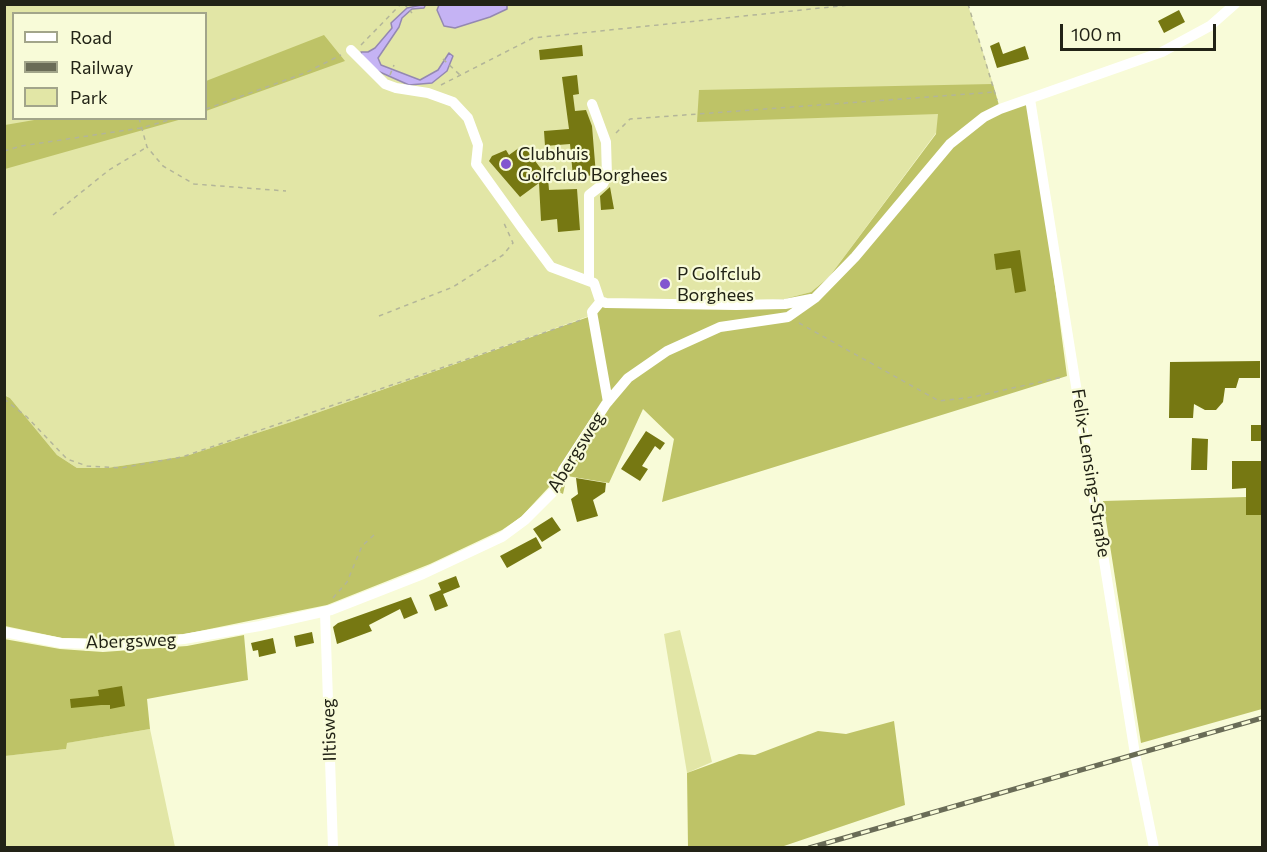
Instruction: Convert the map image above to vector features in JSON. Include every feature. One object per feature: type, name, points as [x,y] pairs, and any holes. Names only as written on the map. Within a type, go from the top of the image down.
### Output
[{"type":"street","name":"Abergsweg","points":[[4,632],[61,643],[121,645],[184,639],[328,611],[423,574],[502,537],[525,520],[554,491],[563,470],[608,402],[628,378],[667,351],[720,327],[788,317],[815,298],[855,257],[950,144],[984,117],[1000,109],[1162,52],[1210,26],[1235,4]]},
{"type":"street","points":[[351,50],[385,84],[453,102],[468,118],[478,145],[476,164],[551,267],[589,279],[594,283],[602,301]]},
{"type":"street","name":"Felix-Lensing-Straße","points":[[1030,99],[1135,754],[1154,848]]},
{"type":"street","points":[[589,279],[588,199],[592,190],[607,179],[606,142],[592,104]]},
{"type":"street","points":[[608,402],[592,312],[602,301],[736,305],[785,304],[815,298]]},
{"type":"street","name":"Iltisweg","points":[[328,611],[333,848]]},
{"type":"path","points":[[431,95],[438,86],[533,38],[859,4]]},
{"type":"path","points":[[968,4],[1000,109]]},
{"type":"path","points":[[207,110],[305,73],[351,50],[362,44],[403,5],[412,13]]},
{"type":"path","points":[[443,59],[454,67],[459,75]]},
{"type":"path","points":[[389,78],[394,65]]},
{"type":"path","points":[[606,142],[630,119],[995,92]]},
{"type":"path","points":[[139,120],[147,147],[163,166],[194,184],[286,191]]},
{"type":"path","points":[[4,151],[21,146],[141,128],[169,120]]},
{"type":"path","points":[[53,215],[109,170],[147,147]]},
{"type":"path","points":[[379,316],[453,287],[503,255],[513,243],[502,218]]},
{"type":"path","points":[[4,399],[27,417],[67,459],[87,466],[121,468],[182,457],[575,323],[592,312]]},
{"type":"path","points":[[788,317],[939,401],[973,398],[1075,374]]},
{"type":"path","points":[[328,611],[333,598],[347,582],[362,546],[374,535]]},
{"type":"green space","points":[[5,5],[968,5],[993,84],[936,133],[829,277],[811,292],[784,299],[592,315],[291,422],[186,456],[107,468],[77,468],[57,455],[10,398],[5,395]]},
{"type":"green space","points":[[324,35],[345,61],[207,111],[207,81]]},
{"type":"green space","points":[[993,84],[1000,109],[1030,99],[1067,376],[662,502],[674,439],[643,409],[609,483],[567,476],[563,494],[549,487],[521,517],[502,530],[430,564],[327,605],[185,634],[123,639],[62,638],[5,626],[4,395],[10,398],[57,455],[77,468],[107,468],[186,456],[291,422],[591,316],[603,299],[751,301],[784,299],[811,292],[829,277],[936,134],[938,114],[697,122],[699,90]]},
{"type":"green space","points":[[34,120],[178,120],[5,169],[5,125]]},
{"type":"green space","points":[[1246,497],[1262,515],[1262,709],[1141,743],[1103,501]]},
{"type":"green space","points":[[680,630],[712,762],[687,773],[664,634]]},
{"type":"green space","points":[[244,635],[248,680],[147,699],[150,729],[67,743],[66,749],[5,756],[4,639],[60,649],[103,652],[187,646]]},
{"type":"green space","points":[[894,721],[905,805],[781,847],[688,847],[687,773],[739,754],[755,755],[818,731],[846,734]]},
{"type":"green space","points":[[150,729],[175,847],[5,847],[4,756],[66,749],[66,743]]},
{"type":"shaded area","points":[[426,4],[424,8],[412,9],[402,18],[399,27],[378,58],[381,65],[420,80],[438,70],[449,53],[453,56],[447,71],[432,83],[409,85],[373,69],[362,57],[361,52],[368,52],[375,48],[392,28],[391,23],[407,8]]},
{"type":"shaded area","points":[[439,5],[507,5],[507,9],[455,28],[444,26],[437,10]]},
{"type":"building","points":[[1179,10],[1185,22],[1164,33],[1158,21]]},
{"type":"building","points":[[999,42],[1003,54],[1025,46],[1029,59],[997,68],[990,46]]},
{"type":"building","points":[[582,45],[583,56],[540,60],[539,50]]},
{"type":"building","points":[[577,75],[579,94],[573,95],[575,111],[586,110],[592,126],[596,175],[573,177],[570,144],[545,146],[544,131],[569,129],[562,77]]},
{"type":"building","points":[[523,145],[548,178],[549,190],[577,189],[580,230],[558,232],[557,219],[541,221],[539,183],[520,197],[489,161],[492,156],[506,150],[509,155]]},
{"type":"building","points":[[610,187],[614,209],[601,210],[600,196]]},
{"type":"building","points":[[1020,250],[1026,291],[1015,293],[1011,268],[996,270],[994,254]]},
{"type":"building","points":[[1260,361],[1260,378],[1239,378],[1236,388],[1225,388],[1223,402],[1216,410],[1205,410],[1194,404],[1193,418],[1169,418],[1170,362]]},
{"type":"building","points":[[1251,425],[1263,425],[1263,441],[1251,441]]},
{"type":"building","points":[[646,431],[665,443],[660,450],[655,446],[642,466],[648,469],[640,481],[621,469]]},
{"type":"building","points":[[1192,438],[1208,439],[1207,470],[1191,470]]},
{"type":"building","points":[[1232,461],[1263,461],[1263,515],[1246,515],[1246,488],[1232,489]]},
{"type":"building","points":[[576,478],[606,483],[605,492],[593,500],[598,516],[577,522],[571,499],[578,494]]},
{"type":"building","points":[[552,517],[561,530],[542,542],[533,529]]},
{"type":"building","points":[[536,537],[542,548],[507,568],[500,556]]},
{"type":"building","points":[[456,576],[460,587],[443,594],[448,606],[435,611],[429,595],[441,590],[438,583]]},
{"type":"building","points":[[411,597],[418,613],[404,619],[400,609],[369,625],[372,631],[337,644],[333,627],[338,623]]},
{"type":"building","points":[[312,632],[314,643],[296,647],[294,636]]},
{"type":"building","points":[[273,638],[276,653],[259,657],[258,650],[253,651],[251,643]]},
{"type":"building","points":[[122,686],[125,706],[110,709],[110,705],[71,708],[70,699],[99,696],[98,690]]},
{"type":"railway","points":[[809,848],[1262,718]]},
{"type":"place","name":"Clubhuis Golfclub Borghees","points":[[506,164]]},
{"type":"place","name":"P Golfclub Borghees","points":[[665,284]]}]
